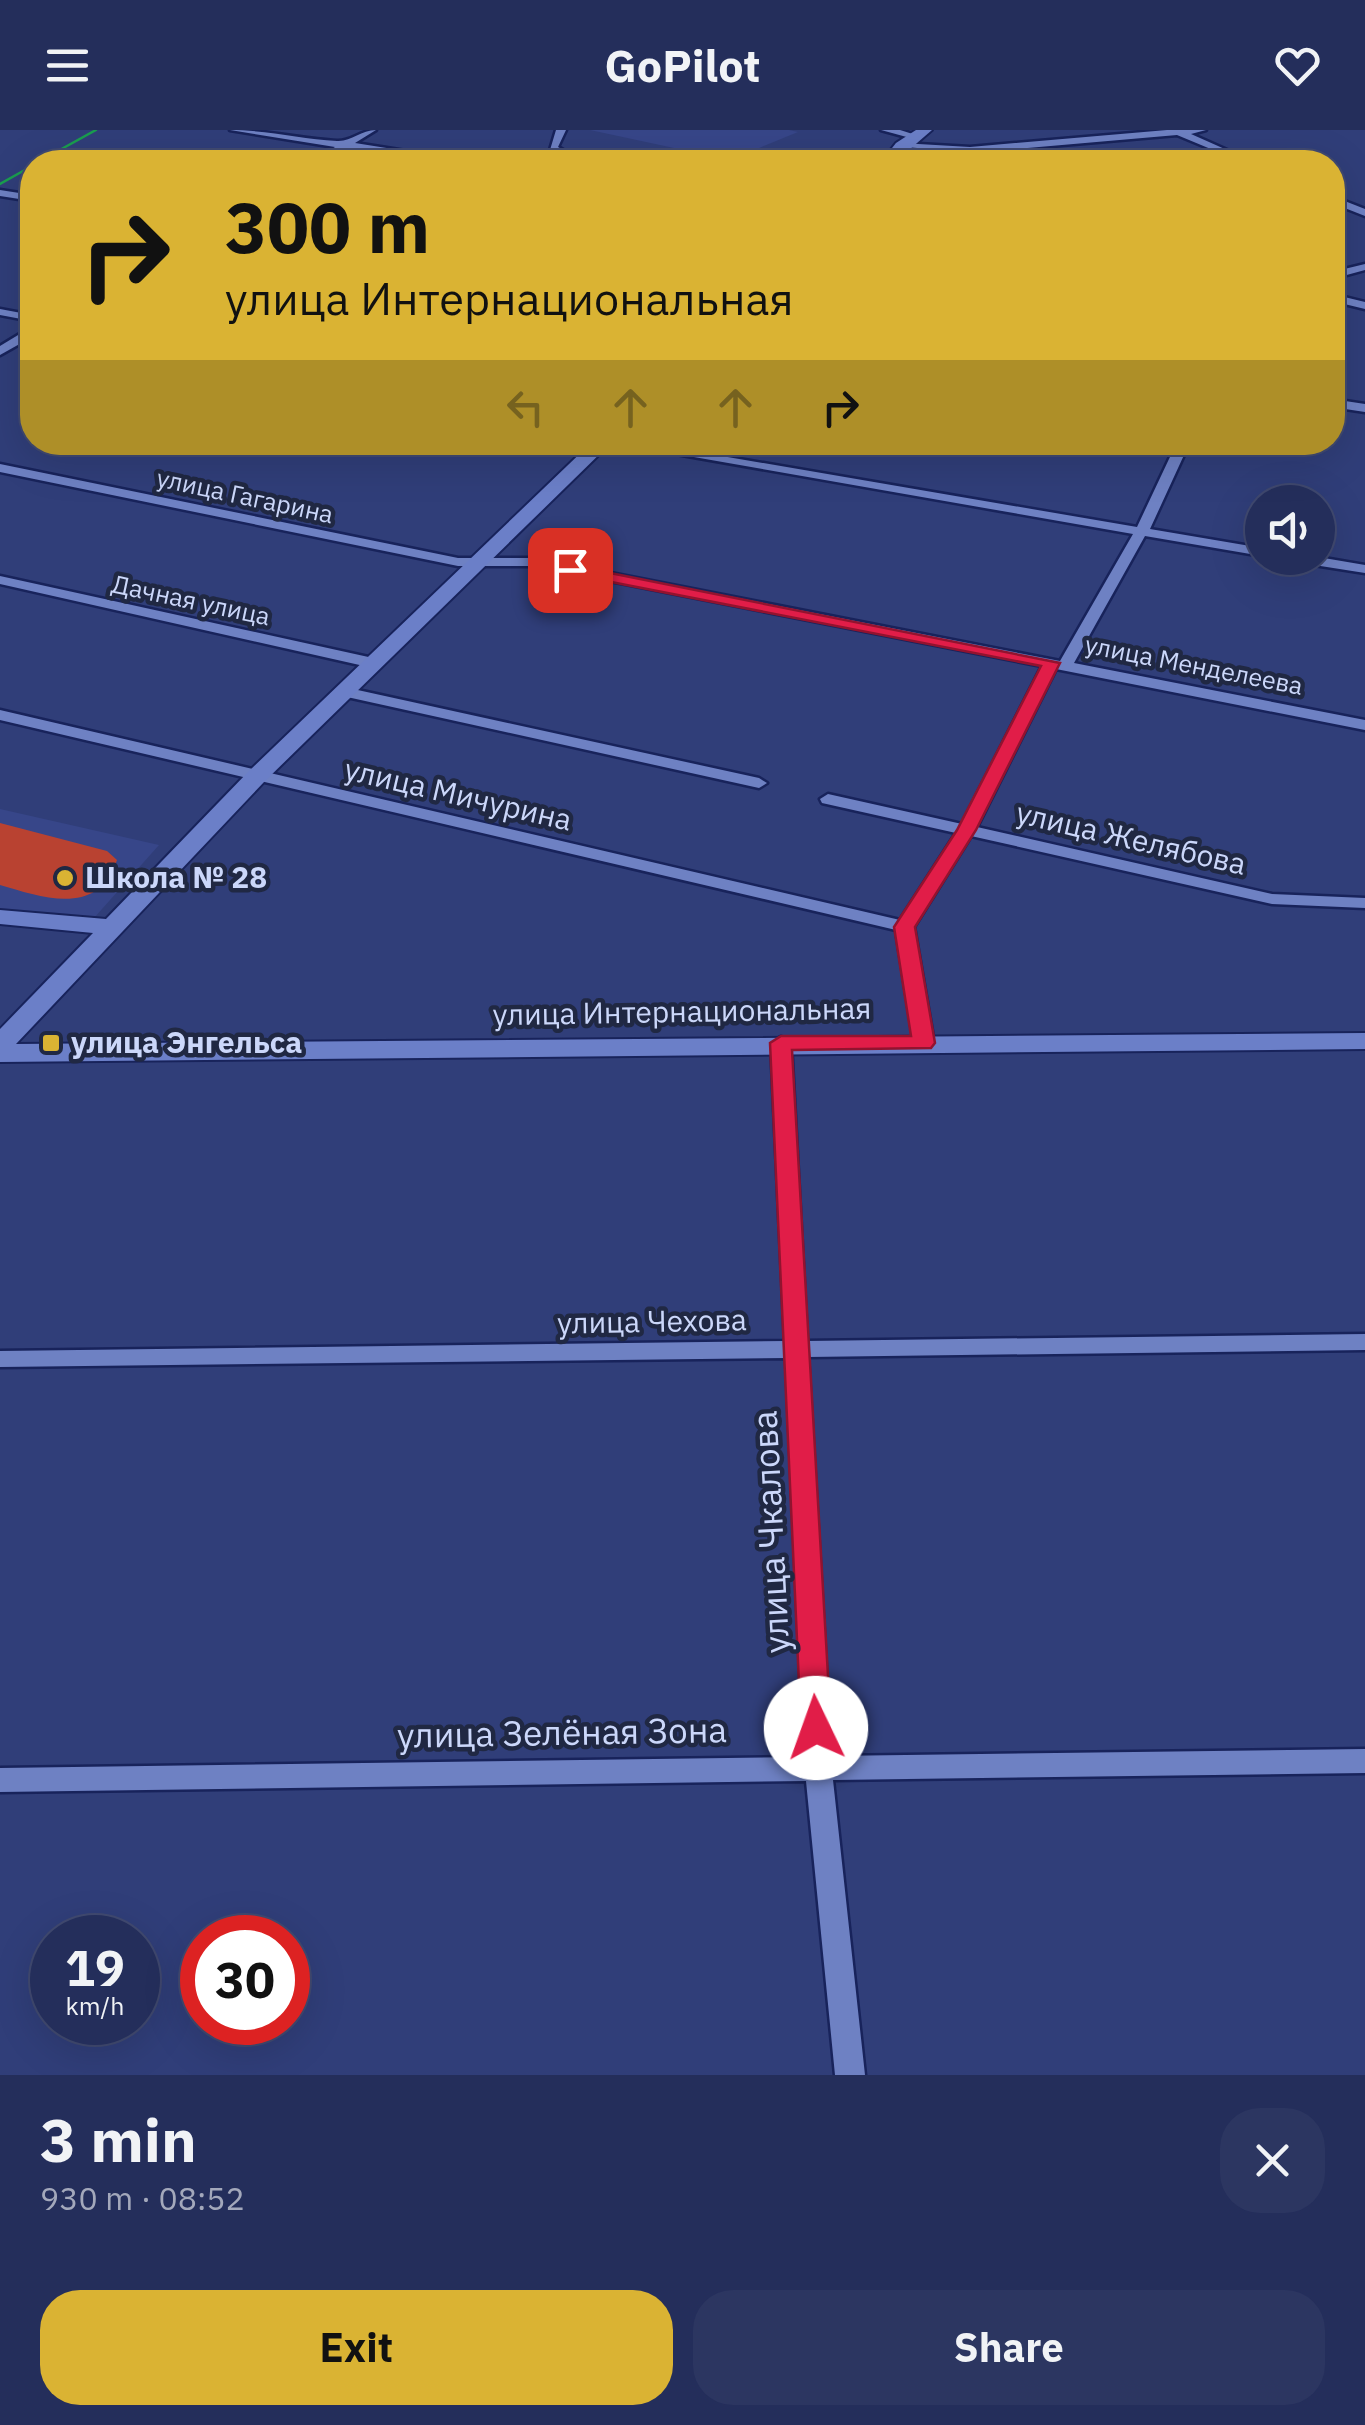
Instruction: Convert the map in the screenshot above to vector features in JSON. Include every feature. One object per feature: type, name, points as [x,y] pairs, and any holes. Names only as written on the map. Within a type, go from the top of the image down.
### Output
[{"type":"main road","points":[[898,150],[920,133]]},
{"type":"main road","points":[[0,1045],[256,777],[590,455]]},
{"type":"main road","points":[[0,917],[113,926]]},
{"type":"main road","name":"улица Интернациональная","points":[[0,1053],[781,1043],[1365,1041]]},
{"type":"street","points":[[235,130],[387,150]]},
{"type":"street","points":[[336,150],[372,130]]},
{"type":"street","points":[[886,130],[920,133]]},
{"type":"street","points":[[902,146],[970,150],[1200,130]]},
{"type":"street","points":[[1180,132],[1222,150]]},
{"type":"street","points":[[690,455],[1245,549]]},
{"type":"street","points":[[924,1043],[905,927],[967,830],[1058,664],[1141,532],[1178,455]]},
{"type":"street","name":"улица Гагарина","points":[[0,468],[450,561],[482,559]]},
{"type":"street","name":"улица Менделеева","points":[[482,559],[534,562],[1365,725]]},
{"type":"street","points":[[1335,564],[1365,569]]},
{"type":"street","name":"Дачная улица","points":[[0,580],[372,662]]},
{"type":"street","points":[[344,692],[759,783]]},
{"type":"street","name":"улица Мичурина","points":[[0,715],[905,927]]},
{"type":"street","name":"улица Желябова","points":[[828,799],[1272,898],[1365,903]]},
{"type":"street","name":"улица Чкалова","points":[[781,1043],[818,1766],[850,2075]]},
{"type":"street","name":"улица Чехова","points":[[0,1359],[1365,1342]]},
{"type":"street","name":"улица Зелёная Зона","points":[[0,1780],[1365,1760]]},
{"type":"shaded area","points":[[590,130],[798,132],[754,150],[683,150]]},
{"type":"shaded area","name":"Школа № 28","points":[[0,809],[159,845],[94,918],[0,911]]},
{"type":"shaded area","points":[[0,823],[107,851],[117,860],[97,890],[83,897],[50,898],[0,885]]},
{"type":"waterway","points":[[60,150],[96,130]]},
{"type":"waterway","points":[[0,184],[20,173]]},
{"type":"place","name":"Школа № 28","points":[[65,878]]},
{"type":"place","name":"улица Энгельса","points":[[51,1043]]},
{"type":"route","points":[[570,570],[1051,663],[967,830],[905,927],[924,1043],[781,1043],[816,1728]]}]
